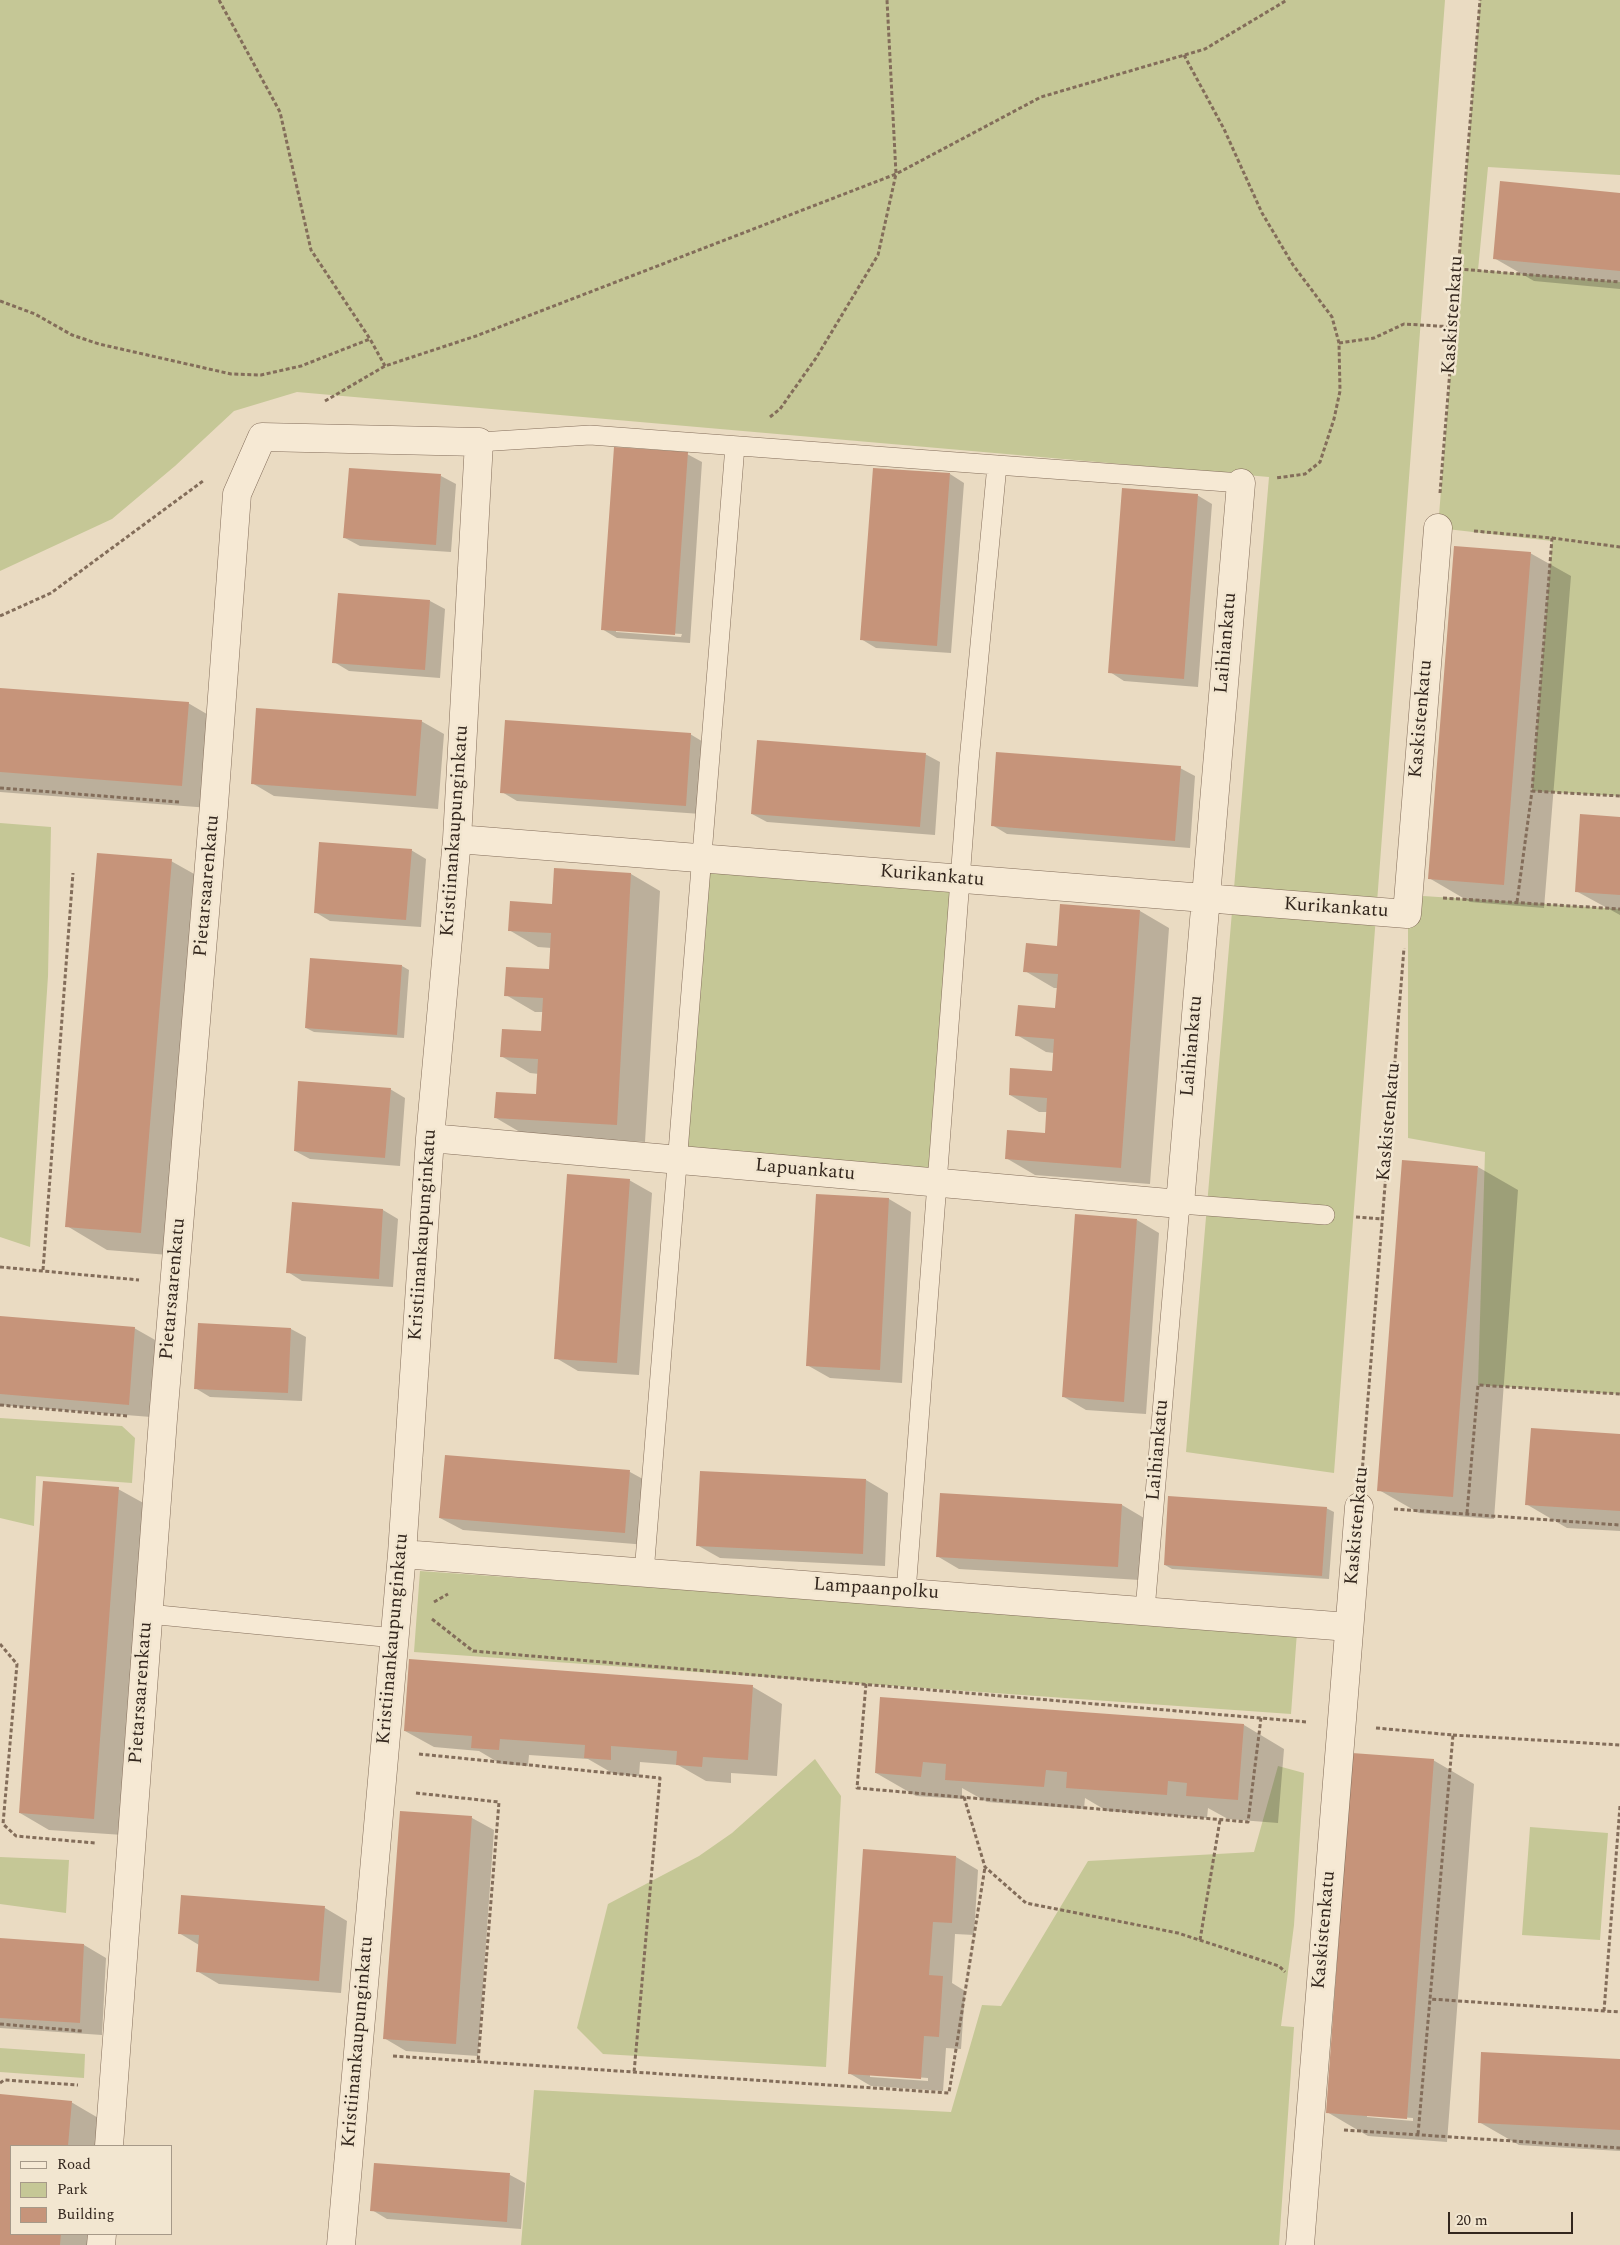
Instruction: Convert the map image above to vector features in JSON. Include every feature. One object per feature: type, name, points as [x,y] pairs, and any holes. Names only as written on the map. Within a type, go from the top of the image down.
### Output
[{"type":"street","name":"Pietarsaarenkatu","points":[[109,2145],[163,1419],[214,805],[237,494],[262,437],[479,442]]},
{"type":"street","name":"Kristiinankaupunginkatu","points":[[341,2245],[402,1554],[430,1138],[457,839],[479,442]]},
{"type":"street","name":"Laihiankatu","points":[[1180,1204],[1242,482]]},
{"type":"street","name":"Kaskistenkatu","points":[[1407,905],[1438,528]]},
{"type":"street","name":"Kurikankatu","points":[[457,839],[1205,899],[1407,905]]},
{"type":"street","name":"Lapuankatu","points":[[430,1138],[1180,1204]]},
{"type":"street","name":"Kaskistenkatu","points":[[1300,2245],[1359,1507]]},
{"type":"street","name":"Lampaanpolku","points":[[402,1554],[1349,1627]]},
{"type":"lane","points":[[479,442],[590,435],[1242,482]]},
{"type":"lane","points":[[644,1573],[735,446]]},
{"type":"lane","points":[[906,1592],[970,751],[997,465]]},
{"type":"lane","points":[[1180,1204],[1325,1215]]},
{"type":"lane","name":"Laihiankatu","points":[[1145,1610],[1180,1204]]},
{"type":"lane","points":[[148,1614],[394,1638]]},
{"type":"path","points":[[219,0],[280,112],[311,250],[370,339],[385,366]]},
{"type":"path","points":[[735,446],[780,409],[822,349],[878,255],[896,174],[887,0]]},
{"type":"path","points":[[319,404],[385,366],[476,336],[896,174],[1041,97],[1205,49],[1287,0]]},
{"type":"path","name":"Kaskistenkatu","points":[[1438,528],[1480,0]]},
{"type":"path","points":[[1184,55],[1224,129],[1262,213],[1293,265],[1332,317],[1339,343],[1340,391],[1334,419],[1320,462],[1305,474],[1242,482]]},
{"type":"path","points":[[1458,269],[1620,282]]},
{"type":"path","points":[[0,301],[35,314],[72,335],[99,344],[231,374],[261,375],[301,366],[370,339]]},
{"type":"path","points":[[1339,343],[1374,338],[1404,324],[1454,327]]},
{"type":"path","points":[[0,616],[51,593],[207,478]]},
{"type":"path","points":[[1438,528],[1552,538],[1620,547]]},
{"type":"path","points":[[1517,902],[1532,791],[1552,538]]},
{"type":"path","points":[[0,788],[214,805]]},
{"type":"path","points":[[1532,791],[1620,796]]},
{"type":"path","points":[[42,1270],[73,873]]},
{"type":"path","points":[[1407,905],[1517,902],[1620,909]]},
{"type":"path","name":"Kaskistenkatu","points":[[1359,1507],[1407,905]]},
{"type":"path","points":[[0,1267],[174,1284]]},
{"type":"path","points":[[1467,1514],[1478,1385],[1620,1394]]},
{"type":"path","points":[[0,1405],[163,1419]]},
{"type":"path","points":[[1359,1507],[1620,1525]]},
{"type":"path","points":[[398,1593],[473,1651],[1453,1735],[1620,1745]]},
{"type":"path","points":[[0,1644],[17,1664],[2,1824],[16,1836],[130,1846]]},
{"type":"path","points":[[866,1684],[857,1788],[1220,1820],[1248,1822],[1261,1718]]},
{"type":"path","points":[[1418,2134],[1453,1735]]},
{"type":"path","points":[[384,1751],[660,1778],[634,2073]]},
{"type":"path","points":[[381,1790],[499,1802],[478,2062]]},
{"type":"path","points":[[358,2054],[949,2093],[985,1867],[964,1797]]},
{"type":"path","points":[[1604,2011],[1620,1806]]},
{"type":"path","points":[[1200,1940],[1220,1820]]},
{"type":"path","points":[[985,1867],[1026,1904],[1178,1933],[1279,1966],[1319,2006]]},
{"type":"path","points":[[1430,1999],[1620,2012]]},
{"type":"path","points":[[0,2024],[118,2034]]},
{"type":"path","points":[[0,2083],[4,2080],[113,2088]]},
{"type":"path","points":[[1309,2128],[1620,2148]]},
{"type":"green space","points":[[0,0],[1445,0],[1334,1473],[1186,1452],[1269,477],[297,392],[234,411],[175,466],[112,519],[0,571]]},
{"type":"green space","points":[[1480,0],[1620,0],[1620,175],[1488,167],[1478,270],[1620,282],[1620,796],[1532,791],[1552,541],[1438,528]]},
{"type":"green space","points":[[0,823],[51,827],[48,976],[30,1247],[0,1237]]},
{"type":"green space","points":[[701,858],[960,879],[937,1183],[677,1160]]},
{"type":"green space","points":[[1408,895],[1620,909],[1620,1394],[1478,1385],[1485,1152],[1408,1138]]},
{"type":"green space","points":[[0,1418],[122,1426],[135,1438],[132,1483],[36,1476],[34,1526],[0,1518]]},
{"type":"green space","points":[[420,1571],[1297,1632],[1291,1714],[414,1652]]},
{"type":"green space","points":[[815,1759],[841,1796],[826,2067],[603,2054],[577,2028],[608,1904],[699,1856],[732,1833]]},
{"type":"green space","points":[[1278,1766],[1304,1773],[1294,1925],[1281,2026],[1294,2027],[1279,2245],[521,2245],[534,2090],[951,2112],[982,2005],[1001,2006],[1088,1861],[1254,1852]]},
{"type":"green space","points":[[1530,1827],[1608,1833],[1600,1940],[1522,1935]]},
{"type":"green space","points":[[0,1857],[69,1860],[66,1913],[0,1904]]},
{"type":"green space","points":[[0,2048],[85,2054],[84,2078],[0,2072]]},
{"type":"building","points":[[1500,181],[1620,193],[1620,271],[1493,259]]},
{"type":"building","points":[[614,447],[688,452],[675,635],[601,630]]},
{"type":"building","points":[[349,468],[441,474],[436,545],[343,538]]},
{"type":"building","points":[[873,468],[950,473],[937,646],[860,640]]},
{"type":"building","points":[[1122,488],[1198,494],[1184,679],[1108,673]]},
{"type":"building","points":[[1454,546],[1531,552],[1504,885],[1428,879]]},
{"type":"building","points":[[338,593],[430,600],[425,670],[332,663]]},
{"type":"building","points":[[0,688],[189,702],[182,786],[0,772]]},
{"type":"building","points":[[256,708],[422,720],[416,796],[251,784]]},
{"type":"building","points":[[505,720],[691,733],[686,806],[500,793]]},
{"type":"building","points":[[757,740],[926,753],[920,827],[751,814]]},
{"type":"building","points":[[996,752],[1181,766],[1175,841],[991,826]]},
{"type":"building","points":[[1580,814],[1620,817],[1620,895],[1575,892]]},
{"type":"building","points":[[319,842],[412,849],[406,920],[314,913]]},
{"type":"building","points":[[97,853],[172,859],[141,1233],[65,1227]]},
{"type":"building","points":[[554,868],[631,873],[617,1125],[494,1118],[496,1092],[536,1094],[538,1059],[500,1057],[502,1029],[541,1031],[543,998],[504,996],[506,967],[549,969],[551,933],[508,931],[510,901],[552,904]]},
{"type":"building","points":[[1060,904],[1140,910],[1121,1168],[1005,1159],[1007,1130],[1045,1133],[1047,1098],[1009,1095],[1010,1068],[1052,1071],[1054,1039],[1015,1036],[1018,1005],[1055,1008],[1058,974],[1023,972],[1026,943],[1057,946]]},
{"type":"building","points":[[310,958],[402,965],[397,1035],[305,1028]]},
{"type":"building","points":[[298,1081],[391,1088],[385,1158],[294,1151]]},
{"type":"building","points":[[1402,1160],[1478,1166],[1453,1497],[1377,1491]]},
{"type":"building","points":[[567,1174],[630,1179],[617,1363],[554,1359]]},
{"type":"building","points":[[816,1194],[889,1198],[880,1370],[806,1366]]},
{"type":"building","points":[[292,1202],[383,1209],[379,1279],[286,1273]]},
{"type":"building","points":[[1075,1214],[1137,1219],[1124,1402],[1062,1397]]},
{"type":"building","points":[[0,1316],[135,1327],[129,1405],[0,1394]]},
{"type":"building","points":[[198,1323],[291,1328],[288,1393],[194,1389]]},
{"type":"building","points":[[1531,1428],[1620,1434],[1620,1511],[1525,1505]]},
{"type":"building","points":[[445,1455],[630,1470],[625,1533],[439,1518]]},
{"type":"building","points":[[700,1471],[866,1479],[863,1554],[696,1546]]},
{"type":"building","points":[[43,1481],[119,1487],[94,1819],[19,1813]]},
{"type":"building","points":[[940,1493],[1122,1504],[1118,1567],[936,1557]]},
{"type":"building","points":[[1168,1496],[1327,1507],[1322,1576],[1164,1565]]},
{"type":"building","points":[[409,1659],[753,1685],[748,1760],[703,1757],[702,1767],[676,1765],[677,1751],[611,1746],[611,1760],[584,1758],[585,1745],[500,1739],[499,1750],[471,1748],[472,1736],[404,1731]]},
{"type":"building","points":[[880,1697],[1244,1724],[1238,1800],[1186,1796],[1187,1783],[1168,1781],[1167,1795],[1066,1788],[1067,1772],[1046,1770],[1044,1787],[945,1780],[946,1764],[923,1762],[921,1777],[875,1773]]},
{"type":"building","points":[[1352,1753],[1434,1759],[1407,2119],[1326,2113]]},
{"type":"building","points":[[400,1811],[472,1816],[456,2044],[383,2039]]},
{"type":"building","points":[[863,1849],[956,1856],[952,1923],[933,1922],[929,1975],[943,1976],[939,2037],[924,2036],[921,2079],[848,2074]]},
{"type":"building","points":[[181,1895],[325,1906],[319,1981],[196,1972],[199,1935],[178,1934]]},
{"type":"building","points":[[0,1938],[84,1944],[80,2023],[0,2018]]},
{"type":"building","points":[[1481,2052],[1620,2059],[1620,2130],[1478,2123]]},
{"type":"building","points":[[0,2094],[72,2101],[68,2145],[10,2145],[10,2235],[61,2235],[60,2245],[0,2245]]},
{"type":"building","points":[[374,2163],[510,2173],[507,2222],[370,2211]]}]
